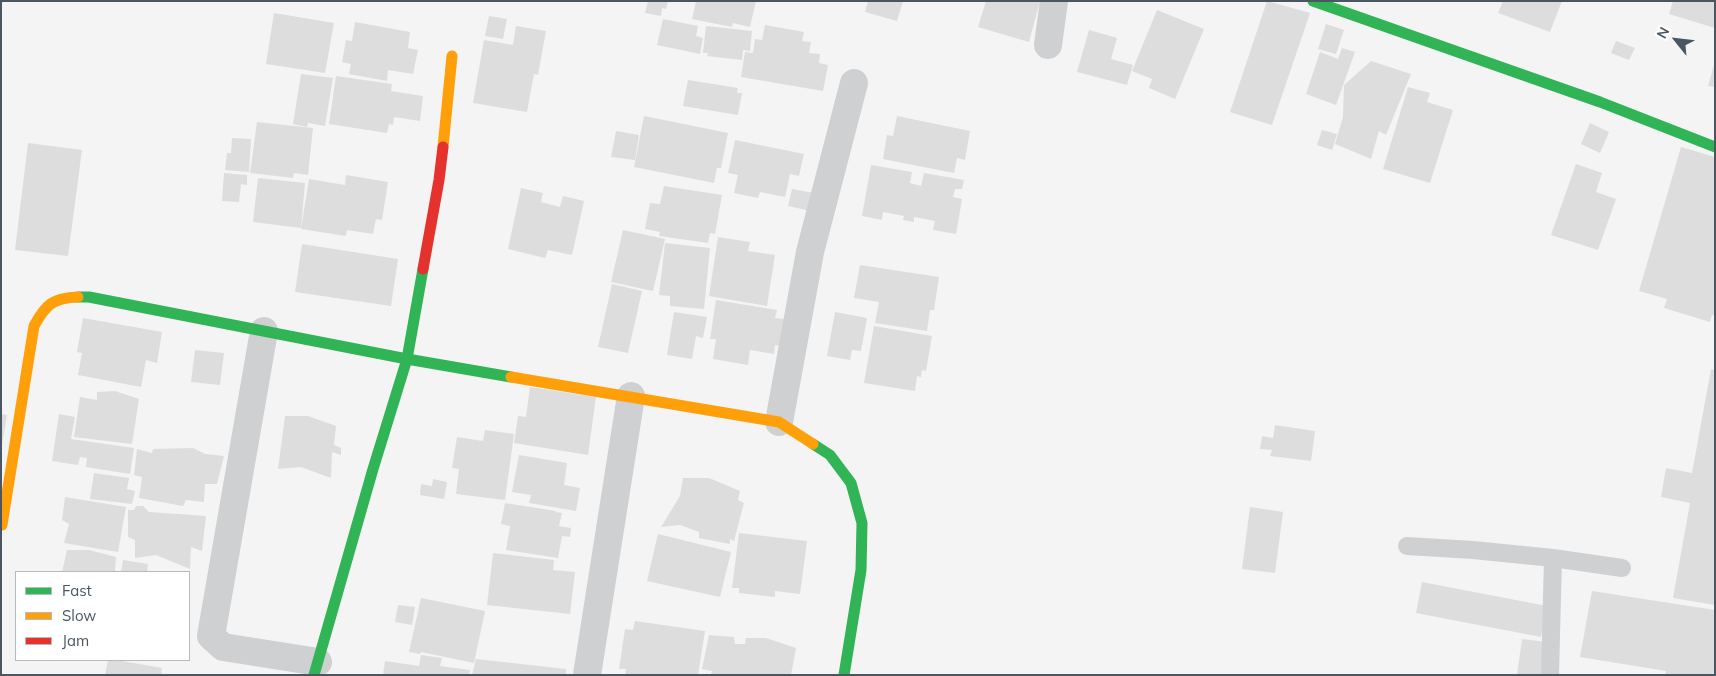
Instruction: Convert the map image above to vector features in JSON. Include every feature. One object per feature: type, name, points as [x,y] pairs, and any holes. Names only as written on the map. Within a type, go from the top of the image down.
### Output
[{"type":"street","points":[[1048,45],[1054,1]]},
{"type":"street","points":[[1313,1],[1600,102],[1715,147]]},
{"type":"street","points":[[264,331],[211,636],[224,647],[316,668],[373,469],[407,359],[439,180],[452,56]]},
{"type":"street","points":[[779,422],[810,252],[854,83]]},
{"type":"street","points":[[2,525],[34,326],[42,310],[58,297],[88,297],[407,359],[779,422],[830,455],[851,483],[860,515],[862,523],[861,570],[844,675]]},
{"type":"street","points":[[587,675],[632,396]]},
{"type":"lane","points":[[1407,546],[1553,558],[1622,568]]},
{"type":"lane","points":[[1550,675],[1553,558]]},
{"type":"building","points":[[648,1],[668,1],[666,9],[662,8],[661,16],[645,13]]},
{"type":"building","points":[[696,1],[756,1],[750,27],[733,23],[732,27],[692,19]]},
{"type":"building","points":[[868,1],[903,1],[897,21],[865,12]]},
{"type":"building","points":[[986,1],[1040,1],[1029,42],[978,27]]},
{"type":"building","points":[[1267,1],[1310,13],[1272,125],[1230,112]]},
{"type":"building","points":[[1503,1],[1562,1],[1550,32],[1498,13]]},
{"type":"building","points":[[1673,1],[1715,1],[1715,28],[1669,14]]},
{"type":"building","points":[[1157,10],[1204,29],[1175,99],[1149,88],[1152,79],[1132,71]]},
{"type":"building","points":[[274,13],[334,23],[325,73],[266,64]]},
{"type":"building","points":[[489,16],[507,19],[503,39],[485,36]]},
{"type":"building","points":[[663,19],[698,26],[696,36],[703,38],[700,54],[657,45]]},
{"type":"building","points":[[355,22],[410,32],[408,48],[418,50],[413,74],[388,70],[387,81],[349,74],[351,64],[342,62],[346,40],[352,41]]},
{"type":"building","points":[[1326,24],[1344,30],[1336,54],[1318,49]]},
{"type":"building","points":[[765,25],[804,32],[802,41],[811,42],[809,53],[820,54],[819,63],[828,65],[823,91],[741,77],[745,52],[753,53],[755,39],[762,40]]},
{"type":"building","points":[[516,26],[546,31],[538,75],[534,74],[527,112],[473,103],[484,40],[513,45]]},
{"type":"building","points":[[706,26],[752,31],[750,51],[743,50],[742,60],[707,56],[708,53],[703,53]]},
{"type":"building","points":[[1089,30],[1117,38],[1111,59],[1133,65],[1127,85],[1077,72]]},
{"type":"building","points":[[1616,41],[1635,48],[1629,60],[1611,53]]},
{"type":"building","points":[[1342,48],[1355,52],[1336,105],[1306,94],[1320,52],[1338,59]]},
{"type":"building","points":[[1371,61],[1411,74],[1386,135],[1379,131],[1371,159],[1335,144],[1343,117],[1344,85]]},
{"type":"building","points":[[1715,66],[1715,87],[1708,86]]},
{"type":"building","points":[[301,74],[333,78],[325,126],[308,123],[307,127],[293,124]]},
{"type":"building","points":[[336,76],[392,84],[391,91],[423,96],[420,121],[394,117],[393,125],[389,124],[387,133],[329,124]]},
{"type":"building","points":[[688,80],[738,88],[737,93],[742,93],[738,115],[683,106]]},
{"type":"building","points":[[1408,87],[1430,93],[1427,102],[1453,110],[1430,183],[1383,169]]},
{"type":"building","points":[[644,116],[728,133],[721,168],[717,168],[714,183],[634,167]]},
{"type":"building","points":[[897,116],[970,131],[965,160],[957,158],[954,173],[883,159],[887,135],[893,136]]},
{"type":"building","points":[[257,122],[313,128],[308,175],[294,173],[293,178],[250,173]]},
{"type":"building","points":[[1590,123],[1609,132],[1600,153],[1581,144]]},
{"type":"building","points":[[1322,130],[1337,134],[1332,150],[1317,145]]},
{"type":"building","points":[[616,131],[639,135],[635,160],[611,157]]},
{"type":"building","points":[[232,138],[251,139],[249,172],[225,170],[227,153],[231,153]]},
{"type":"building","points":[[735,140],[804,154],[799,176],[790,174],[785,197],[760,192],[758,198],[734,193],[738,175],[728,173]]},
{"type":"building","points":[[28,143],[82,150],[68,256],[15,250]]},
{"type":"building","points":[[1681,147],[1715,157],[1715,316],[1712,315],[1710,322],[1664,308],[1667,299],[1639,291]]},
{"type":"building","points":[[1576,164],[1602,173],[1596,192],[1616,199],[1598,250],[1551,235]]},
{"type":"building","points":[[871,165],[912,172],[910,183],[921,186],[924,173],[964,180],[962,189],[955,189],[953,197],[962,199],[956,234],[933,230],[935,221],[914,217],[914,222],[903,220],[904,216],[883,212],[882,220],[862,216]]},
{"type":"building","points":[[224,173],[247,175],[247,185],[241,184],[239,202],[222,201]]},
{"type":"building","points":[[346,175],[388,182],[382,220],[376,219],[373,234],[347,230],[346,236],[301,229],[309,179],[345,185]]},
{"type":"building","points":[[258,178],[305,183],[301,228],[253,222]]},
{"type":"building","points":[[664,186],[722,195],[715,234],[710,233],[708,243],[659,236],[660,232],[645,229],[650,203],[660,204]]},
{"type":"building","points":[[521,188],[543,193],[541,202],[560,207],[563,196],[584,201],[572,255],[548,250],[545,258],[508,249]]},
{"type":"building","points":[[792,189],[814,193],[811,211],[788,206]]},
{"type":"building","points":[[623,230],[665,239],[653,291],[611,282]]},
{"type":"building","points":[[718,237],[750,242],[748,251],[775,255],[767,306],[709,296]]},
{"type":"building","points":[[665,243],[710,248],[704,309],[670,306],[670,296],[659,295]]},
{"type":"building","points":[[302,244],[398,259],[391,306],[295,292]]},
{"type":"building","points":[[860,265],[939,277],[934,310],[930,310],[927,331],[875,323],[879,302],[854,298]]},
{"type":"building","points":[[612,284],[642,291],[628,353],[598,347]]},
{"type":"building","points":[[716,300],[777,310],[775,318],[791,320],[786,347],[775,345],[774,354],[750,350],[748,365],[713,359],[716,339],[710,339]]},
{"type":"building","points":[[674,312],[707,317],[703,338],[696,336],[692,359],[667,355]]},
{"type":"building","points":[[835,312],[867,318],[861,351],[852,350],[850,360],[827,356]]},
{"type":"building","points":[[83,318],[162,332],[157,363],[146,360],[141,387],[78,375],[82,353],[77,352]]},
{"type":"building","points":[[874,326],[932,336],[926,371],[922,370],[921,377],[917,376],[915,391],[864,383]]},
{"type":"building","points":[[195,350],[224,353],[220,385],[191,382]]},
{"type":"building","points":[[1711,369],[1715,370],[1715,605],[1673,598],[1690,503],[1661,497],[1666,468],[1692,473]]},
{"type":"building","points":[[530,387],[596,397],[588,455],[514,443],[518,416],[526,417]]},
{"type":"building","points":[[115,391],[139,399],[132,444],[74,437],[80,397],[97,400],[97,392]]},
{"type":"building","points":[[1,414],[7,415],[1,450]]},
{"type":"building","points":[[59,414],[75,417],[71,439],[134,448],[130,474],[86,467],[87,458],[80,457],[78,465],[52,461]]},
{"type":"building","points":[[285,416],[308,416],[336,426],[334,445],[341,448],[341,455],[332,452],[331,478],[301,467],[278,469]]},
{"type":"building","points":[[1275,425],[1315,431],[1311,461],[1270,456],[1272,450],[1260,449],[1262,436],[1273,438]]},
{"type":"building","points":[[485,430],[514,434],[505,500],[456,494],[459,469],[452,468],[457,437],[483,441]]},
{"type":"building","points":[[193,448],[205,454],[224,456],[217,484],[205,484],[204,502],[186,500],[183,506],[139,498],[142,477],[134,475],[137,449],[152,453],[153,449]]},
{"type":"building","points":[[519,455],[567,463],[564,485],[580,488],[576,511],[529,503],[531,495],[512,492]]},
{"type":"building","points":[[94,473],[129,478],[127,489],[135,491],[132,504],[90,499]]},
{"type":"building","points":[[683,478],[709,478],[740,491],[738,500],[744,503],[734,541],[730,539],[730,544],[699,538],[699,532],[680,525],[661,527],[680,496]]},
{"type":"building","points":[[433,479],[447,482],[444,499],[420,495],[421,484],[432,486]]},
{"type":"building","points":[[65,497],[126,507],[118,552],[64,543],[69,524],[62,520]]},
{"type":"building","points":[[505,503],[562,513],[559,526],[571,528],[570,537],[562,536],[558,558],[506,550],[510,526],[501,524]]},
{"type":"building","points":[[136,506],[143,506],[149,512],[206,516],[202,551],[191,547],[190,569],[156,555],[135,558],[135,540],[128,537],[128,510],[134,510]]},
{"type":"building","points":[[1250,507],[1283,512],[1275,573],[1242,569]]},
{"type":"building","points":[[739,533],[807,541],[800,594],[775,591],[775,597],[739,593],[739,588],[732,588]]},
{"type":"building","points":[[658,534],[731,552],[720,597],[647,581]]},
{"type":"building","points":[[67,550],[89,550],[116,557],[115,571],[62,571]]},
{"type":"building","points":[[493,553],[554,560],[553,570],[575,572],[570,614],[487,605]]},
{"type":"building","points":[[123,560],[148,564],[147,571],[121,571]]},
{"type":"building","points":[[1422,582],[1547,606],[1541,637],[1416,613]]},
{"type":"building","points":[[1592,591],[1715,610],[1715,675],[1665,675],[1666,671],[1580,657]]},
{"type":"building","points":[[421,598],[485,611],[474,663],[421,652],[420,654],[409,652]]},
{"type":"building","points":[[398,605],[415,607],[412,625],[395,622]]},
{"type":"building","points":[[635,621],[705,631],[698,675],[625,675],[626,669],[619,669],[625,629],[633,630]]},
{"type":"building","points":[[709,635],[734,637],[735,644],[745,644],[746,638],[766,638],[796,648],[791,675],[711,675],[712,671],[702,669]]},
{"type":"building","points":[[1522,639],[1547,642],[1542,675],[1517,675]]},
{"type":"building","points":[[421,655],[442,658],[440,666],[470,670],[469,675],[383,675],[385,661],[419,666]]},
{"type":"building","points":[[476,659],[566,669],[566,675],[472,675]]},
{"type":"building","points":[[108,661],[122,661],[162,668],[161,675],[105,675]]},
{"type":"traffic: fast","points":[[1313,1],[1600,102],[1715,147]]},
{"type":"traffic: fast","points":[[314,675],[373,469],[407,359],[423,269]]},
{"type":"traffic: fast","points":[[78,297],[89,297],[407,359],[511,377]]},
{"type":"traffic: fast","points":[[813,444],[830,455],[851,483],[862,523],[861,570],[844,675]]},
{"type":"traffic: slow","points":[[443,147],[452,56]]},
{"type":"traffic: slow","points":[[2,525],[34,326],[42,312],[51,304],[62,299],[78,297]]},
{"type":"traffic: slow","points":[[511,377],[779,422],[813,444]]},
{"type":"traffic: jam","points":[[423,269],[443,147]]}]
